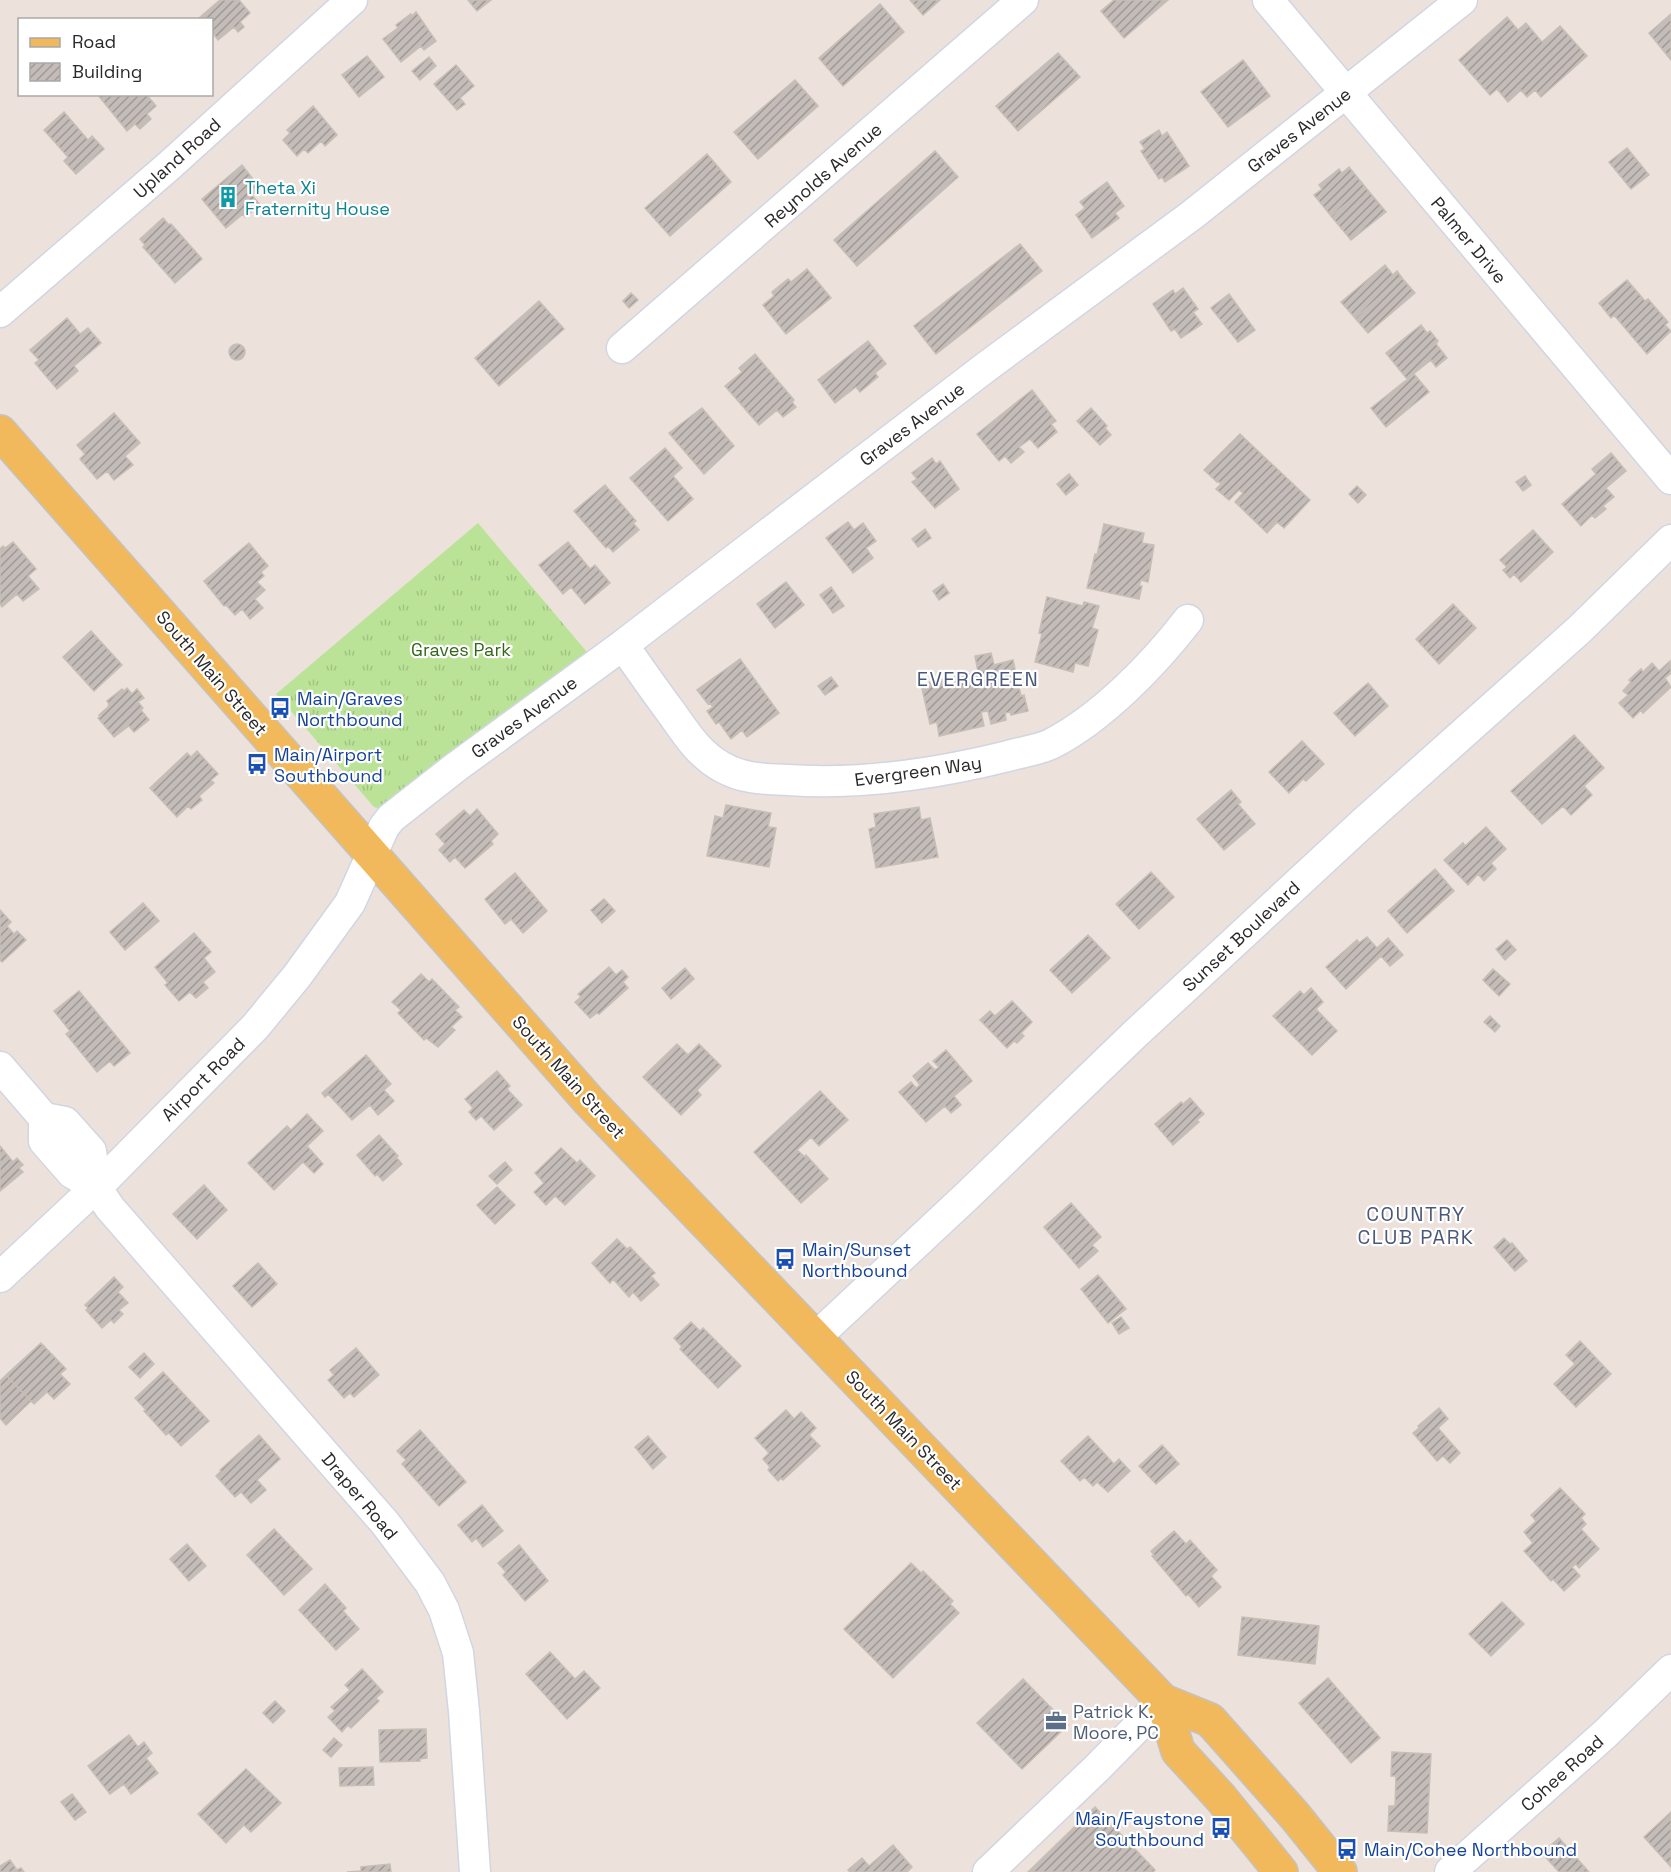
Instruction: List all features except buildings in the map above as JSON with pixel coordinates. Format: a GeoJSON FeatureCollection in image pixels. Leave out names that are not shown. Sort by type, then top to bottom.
{"type":"FeatureCollection","features":[{"type":"Feature","properties":{"kind":"main road","name":"South Main Street"},"geometry":{"type":"LineString","coordinates":[[0,432],[589,1101],[1163,1701],[1210,1720],[1295,1816],[1340,1872]]}},
{"type":"Feature","properties":{"kind":"main road","name":"South Main Street"},"geometry":{"type":"LineString","coordinates":[[1163,1701],[1178,1751],[1221,1798],[1281,1872]]}},
{"type":"Feature","properties":{"kind":"street","name":"Upland Road"},"geometry":{"type":"LineString","coordinates":[[0,312],[170,165],[352,0]]}},
{"type":"Feature","properties":{"kind":"street","name":"Reynolds Avenue"},"geometry":{"type":"LineString","coordinates":[[622,348],[1023,0]]}},
{"type":"Feature","properties":{"kind":"street","name":"Palmer Drive"},"geometry":{"type":"LineString","coordinates":[[1268,0],[1671,479]]}},
{"type":"Feature","properties":{"kind":"street","name":"Graves Avenue"},"geometry":{"type":"LineString","coordinates":[[372,854],[384,827],[391,818],[456,766],[623,645],[977,374],[1192,215],[1462,0]]}},
{"type":"Feature","properties":{"kind":"street","name":"Sunset Boulevard"},"geometry":{"type":"LineString","coordinates":[[815,1338],[1134,1035],[1364,822],[1580,629],[1671,540]]}},
{"type":"Feature","properties":{"kind":"street","name":"Evergreen Way"},"geometry":{"type":"LineString","coordinates":[[623,645],[698,749],[721,767],[748,778],[848,781],[939,771],[981,763],[1050,744],[1077,728],[1118,696],[1155,659],[1188,620]]}},
{"type":"Feature","properties":{"kind":"street","name":"Airport Road"},"geometry":{"type":"LineString","coordinates":[[0,1277],[96,1187],[255,1027],[297,976],[350,903],[372,854]]}},
{"type":"Feature","properties":{"kind":"street","name":"Draper Road"},"geometry":{"type":"LineString","coordinates":[[0,1067],[44,1118],[65,1122],[91,1151],[96,1187],[110,1208],[377,1514],[430,1583],[444,1610],[458,1653],[475,1872]]}},
{"type":"Feature","properties":{"kind":"street","name":"Cohee Road"},"geometry":{"type":"LineString","coordinates":[[1450,1872],[1605,1734],[1671,1670]]}},
{"type":"Feature","properties":{"kind":"street"},"geometry":{"type":"LineString","coordinates":[[988,1872],[1096,1769],[1163,1701]]}},
{"type":"Feature","properties":{"kind":"green space","name":"Graves Park"},"geometry":{"type":"Polygon","coordinates":[[[478,523],[592,658],[380,809],[374,807],[276,694],[478,523]]]}},
{"type":"Feature","properties":{"kind":"place","name":"Theta Xi Fraternity House"},"geometry":{"type":"Point","coordinates":[228,197]}},
{"type":"Feature","properties":{"kind":"place","name":"Main/Graves Northbound"},"geometry":{"type":"Point","coordinates":[280,708]}},
{"type":"Feature","properties":{"kind":"place","name":"Main/Airport Southbound"},"geometry":{"type":"Point","coordinates":[257,764]}},
{"type":"Feature","properties":{"kind":"place","name":"Main/Sunset Northbound"},"geometry":{"type":"Point","coordinates":[785,1259]}},
{"type":"Feature","properties":{"kind":"place","name":"Patrick K. Moore, PC"},"geometry":{"type":"Point","coordinates":[1056,1721]}},
{"type":"Feature","properties":{"kind":"place","name":"Main/Faystone Southbound"},"geometry":{"type":"Point","coordinates":[1221,1828]}},
{"type":"Feature","properties":{"kind":"place","name":"Main/Cohee Northbound"},"geometry":{"type":"Point","coordinates":[1347,1849]}},
{"type":"Feature","properties":{"kind":"district","name":"EVERGREEN"},"geometry":{"type":"Point","coordinates":[978,679]}},
{"type":"Feature","properties":{"kind":"district","name":"COUNTRY CLUB PARK"},"geometry":{"type":"Point","coordinates":[1416,1226]}}]}
